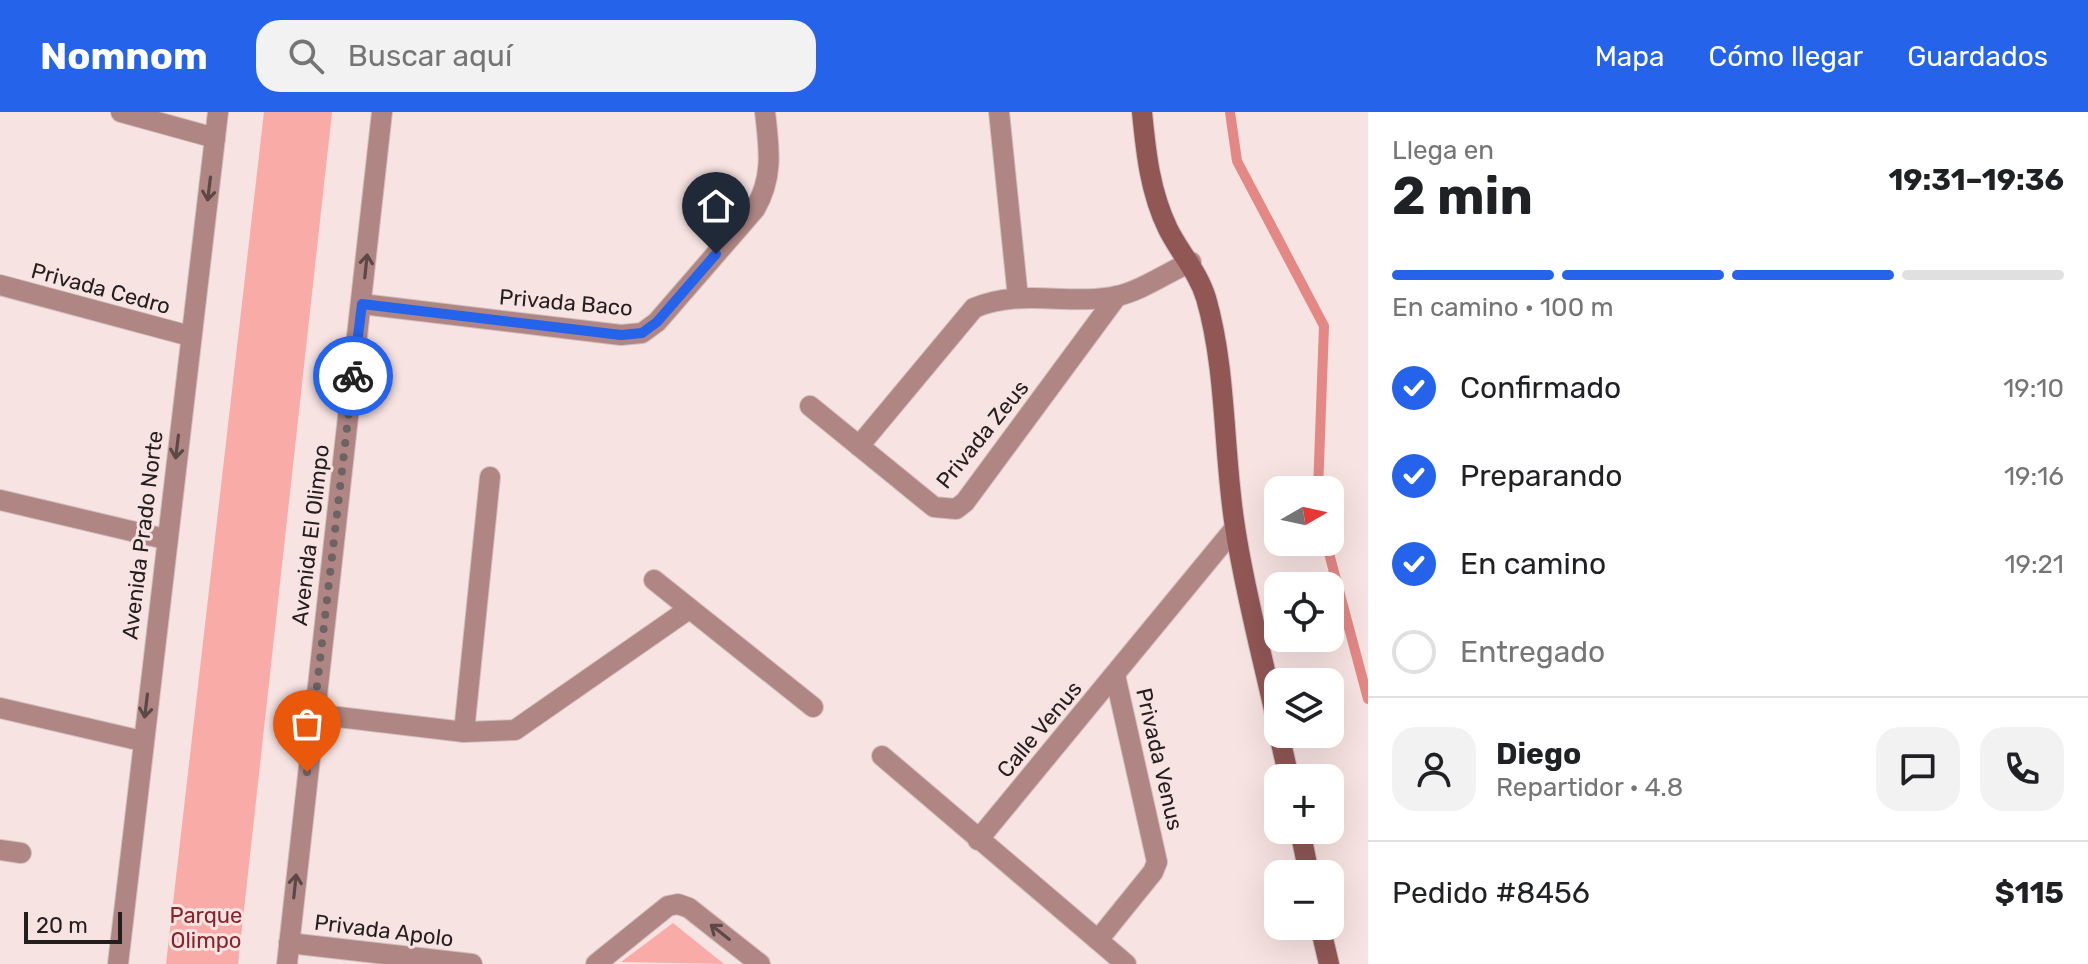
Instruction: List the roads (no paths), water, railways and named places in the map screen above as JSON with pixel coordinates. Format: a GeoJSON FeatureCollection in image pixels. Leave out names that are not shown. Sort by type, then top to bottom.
{"type":"FeatureCollection","features":[{"type":"Feature","properties":{"kind":"main road"},"geometry":{"type":"LineString","coordinates":[[1142,112],[1147,165],[1156,199],[1169,232],[1191,262],[1205,297],[1213,331],[1235,528],[1265,668]]}},
{"type":"Feature","properties":{"kind":"main road"},"geometry":{"type":"LineString","coordinates":[[1323,940],[1329,964]]}},
{"type":"Feature","properties":{"kind":"street"},"geometry":{"type":"LineString","coordinates":[[121,112],[215,138]]}},
{"type":"Feature","properties":{"kind":"street","name":"Avenida Prado Norte"},"geometry":{"type":"LineString","coordinates":[[118,964],[165,539],[218,112]]}},
{"type":"Feature","properties":{"kind":"street","name":"Avenida El Olimpo"},"geometry":{"type":"LineString","coordinates":[[287,964],[382,112]]}},
{"type":"Feature","properties":{"kind":"street","name":"Privada Baco"},"geometry":{"type":"LineString","coordinates":[[362,304],[621,335],[642,333],[667,311],[755,209],[767,188],[770,167],[762,112]]}},
{"type":"Feature","properties":{"kind":"street"},"geometry":{"type":"LineString","coordinates":[[999,112],[1018,298]]}},
{"type":"Feature","properties":{"kind":"street","name":"Privada Zeus"},"geometry":{"type":"LineString","coordinates":[[859,446],[974,308],[991,301],[1018,298],[1117,296],[1191,262]]}},
{"type":"Feature","properties":{"kind":"street","name":"Privada Cedro"},"geometry":{"type":"LineString","coordinates":[[0,285],[190,336]]}},
{"type":"Feature","properties":{"kind":"street","name":"Privada Zeus"},"geometry":{"type":"LineString","coordinates":[[810,406],[934,507],[956,509],[965,502],[1117,296]]}},
{"type":"Feature","properties":{"kind":"street"},"geometry":{"type":"LineString","coordinates":[[464,732],[490,477]]}},
{"type":"Feature","properties":{"kind":"street"},"geometry":{"type":"LineString","coordinates":[[0,500],[165,539]]}},
{"type":"Feature","properties":{"kind":"street","name":"Calle Venus"},"geometry":{"type":"LineString","coordinates":[[978,840],[1235,528]]}},
{"type":"Feature","properties":{"kind":"street"},"geometry":{"type":"LineString","coordinates":[[654,580],[813,707]]}},
{"type":"Feature","properties":{"kind":"street"},"geometry":{"type":"LineString","coordinates":[[313,714],[464,732],[515,730],[689,609]]}},
{"type":"Feature","properties":{"kind":"street","name":"Privada Venus"},"geometry":{"type":"LineString","coordinates":[[1098,940],[1153,872],[1157,862],[1115,675]]}},
{"type":"Feature","properties":{"kind":"street"},"geometry":{"type":"LineString","coordinates":[[0,708],[142,741]]}},
{"type":"Feature","properties":{"kind":"street"},"geometry":{"type":"LineString","coordinates":[[882,756],[1126,964]]}},
{"type":"Feature","properties":{"kind":"street"},"geometry":{"type":"LineString","coordinates":[[0,850],[21,853]]}},
{"type":"Feature","properties":{"kind":"street"},"geometry":{"type":"LineString","coordinates":[[597,964],[668,906],[678,904],[689,908],[760,964]]}},
{"type":"Feature","properties":{"kind":"street","name":"Privada Apolo"},"geometry":{"type":"LineString","coordinates":[[289,943],[472,964]]}},
{"type":"Feature","properties":{"kind":"waterway"},"geometry":{"type":"LineString","coordinates":[[1230,112],[1237,161],[1324,326],[1319,476]]}},
{"type":"Feature","properties":{"kind":"waterway"},"geometry":{"type":"LineString","coordinates":[[1330,556],[1368,699]]}},
{"type":"Feature","properties":{"kind":"park label","name":"Parque Olimpo"},"geometry":{"type":"Point","coordinates":[206,928]}}]}
